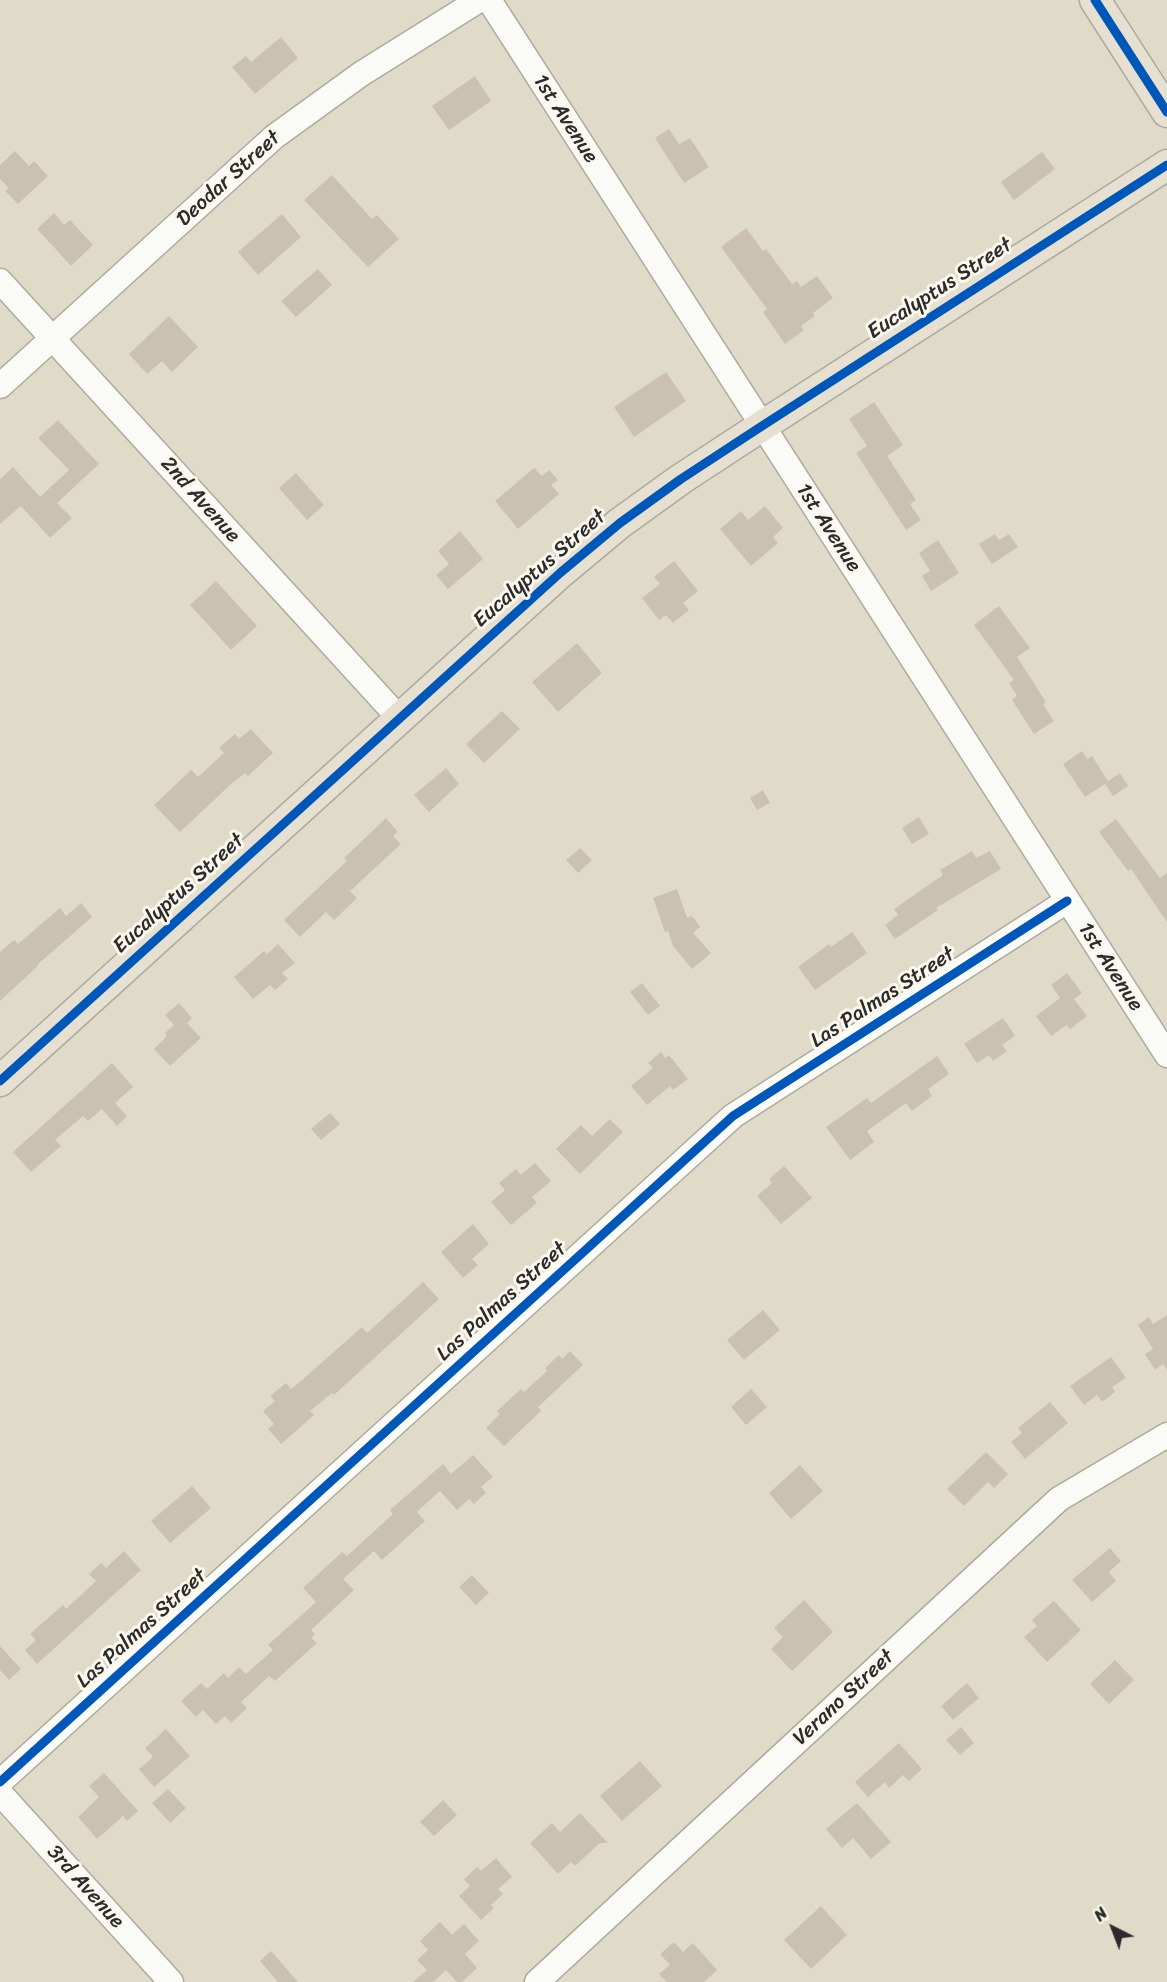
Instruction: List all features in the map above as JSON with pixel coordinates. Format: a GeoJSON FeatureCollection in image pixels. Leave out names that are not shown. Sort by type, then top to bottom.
{"type":"FeatureCollection","features":[{"type":"Feature","properties":{"kind":"main road"},"geometry":{"type":"LineString","coordinates":[[1097,1],[1167,112]]}},
{"type":"Feature","properties":{"kind":"main road","name":"Eucalyptus Street"},"geometry":{"type":"LineString","coordinates":[[0,1080],[560,573],[620,523],[681,479],[1167,165]]}},
{"type":"Feature","properties":{"kind":"street","name":"Deodar Street"},"geometry":{"type":"LineString","coordinates":[[0,386],[251,158],[300,117],[361,74],[478,0]]}},
{"type":"Feature","properties":{"kind":"street","name":"1st Avenue"},"geometry":{"type":"LineString","coordinates":[[489,0],[1167,1055]]}},
{"type":"Feature","properties":{"kind":"street","name":"2nd Avenue"},"geometry":{"type":"LineString","coordinates":[[0,280],[400,718]]}},
{"type":"Feature","properties":{"kind":"street","name":"Las Palmas Street"},"geometry":{"type":"LineString","coordinates":[[0,1782],[733,1116],[1067,901]]}},
{"type":"Feature","properties":{"kind":"street","name":"Verano Street"},"geometry":{"type":"LineString","coordinates":[[537,1982],[1059,1499],[1167,1435]]}},
{"type":"Feature","properties":{"kind":"street","name":"3rd Avenue"},"geometry":{"type":"LineString","coordinates":[[0,1793],[171,1982]]}},
{"type":"Feature","properties":{"kind":"building"},"geometry":{"type":"Polygon","coordinates":[[[281,37],[298,58],[255,94],[232,67],[246,56],[251,62],[281,37]]]}},
{"type":"Feature","properties":{"kind":"building"},"geometry":{"type":"Polygon","coordinates":[[[475,76],[491,101],[449,130],[432,106],[475,76]]]}},
{"type":"Feature","properties":{"kind":"building"},"geometry":{"type":"Polygon","coordinates":[[[669,129],[679,144],[690,138],[709,167],[684,183],[655,138],[669,129]]]}},
{"type":"Feature","properties":{"kind":"building"},"geometry":{"type":"Polygon","coordinates":[[[15,151],[29,166],[34,161],[48,176],[18,204],[5,191],[9,188],[0,179],[0,165],[15,151]]]}},
{"type":"Feature","properties":{"kind":"building"},"geometry":{"type":"Polygon","coordinates":[[[1042,152],[1055,169],[1014,200],[1001,182],[1042,152]]]}},
{"type":"Feature","properties":{"kind":"building"},"geometry":{"type":"Polygon","coordinates":[[[332,175],[372,219],[377,215],[399,239],[368,267],[304,200],[332,175]]]}},
{"type":"Feature","properties":{"kind":"building"},"geometry":{"type":"Polygon","coordinates":[[[54,213],[64,225],[70,220],[93,245],[71,266],[37,229],[54,213]]]}},
{"type":"Feature","properties":{"kind":"building"},"geometry":{"type":"Polygon","coordinates":[[[282,214],[301,237],[258,275],[238,252],[282,214]]]}},
{"type":"Feature","properties":{"kind":"building"},"geometry":{"type":"Polygon","coordinates":[[[746,228],[763,251],[766,249],[792,284],[797,281],[801,287],[817,276],[833,298],[813,313],[815,316],[801,326],[804,330],[785,344],[763,312],[767,309],[721,247],[746,228]]]}},
{"type":"Feature","properties":{"kind":"building"},"geometry":{"type":"Polygon","coordinates":[[[318,269],[332,285],[296,317],[281,301],[318,269]]]}},
{"type":"Feature","properties":{"kind":"building"},"geometry":{"type":"Polygon","coordinates":[[[169,316],[198,347],[172,372],[162,361],[147,374],[129,354],[169,316]]]}},
{"type":"Feature","properties":{"kind":"building"},"geometry":{"type":"Polygon","coordinates":[[[666,372],[686,401],[634,437],[614,407],[666,372]]]}},
{"type":"Feature","properties":{"kind":"building"},"geometry":{"type":"Polygon","coordinates":[[[874,402],[903,445],[887,456],[916,500],[910,504],[921,520],[906,530],[856,453],[867,446],[849,419],[874,402]]]}},
{"type":"Feature","properties":{"kind":"building"},"geometry":{"type":"Polygon","coordinates":[[[58,420],[99,464],[57,503],[72,518],[50,538],[21,506],[0,524],[0,479],[13,467],[40,497],[69,470],[38,438],[58,420]]]}},
{"type":"Feature","properties":{"kind":"building"},"geometry":{"type":"Polygon","coordinates":[[[534,468],[542,476],[549,470],[558,480],[551,485],[559,494],[518,529],[495,501],[534,468]]]}},
{"type":"Feature","properties":{"kind":"building"},"geometry":{"type":"Polygon","coordinates":[[[296,473],[324,505],[307,520],[279,488],[296,473]]]}},
{"type":"Feature","properties":{"kind":"building"},"geometry":{"type":"Polygon","coordinates":[[[765,506],[783,528],[773,537],[778,543],[751,566],[720,529],[741,511],[748,520],[765,506]]]}},
{"type":"Feature","properties":{"kind":"building"},"geometry":{"type":"Polygon","coordinates":[[[460,531],[483,559],[448,589],[436,575],[449,564],[438,551],[460,531]]]}},
{"type":"Feature","properties":{"kind":"building"},"geometry":{"type":"Polygon","coordinates":[[[995,534],[999,540],[1009,534],[1018,547],[992,564],[979,544],[995,534]]]}},
{"type":"Feature","properties":{"kind":"building"},"geometry":{"type":"Polygon","coordinates":[[[938,540],[959,573],[931,591],[922,576],[930,571],[919,553],[938,540]]]}},
{"type":"Feature","properties":{"kind":"building"},"geometry":{"type":"Polygon","coordinates":[[[674,561],[698,591],[683,603],[689,610],[673,623],[666,615],[659,620],[642,598],[660,584],[654,577],[674,561]]]}},
{"type":"Feature","properties":{"kind":"building"},"geometry":{"type":"Polygon","coordinates":[[[216,581],[257,626],[231,650],[190,605],[216,581]]]}},
{"type":"Feature","properties":{"kind":"building"},"geometry":{"type":"Polygon","coordinates":[[[999,606],[1030,648],[1017,657],[1046,702],[1043,704],[1054,721],[1034,734],[1012,700],[1017,696],[1009,683],[1014,680],[974,625],[999,606]]]}},
{"type":"Feature","properties":{"kind":"building"},"geometry":{"type":"Polygon","coordinates":[[[577,643],[602,673],[558,712],[532,682],[577,643]]]}},
{"type":"Feature","properties":{"kind":"building"},"geometry":{"type":"Polygon","coordinates":[[[502,711],[520,729],[484,763],[466,744],[502,711]]]}},
{"type":"Feature","properties":{"kind":"building"},"geometry":{"type":"Polygon","coordinates":[[[251,729],[273,753],[248,776],[245,773],[230,785],[180,832],[154,805],[191,770],[198,777],[224,753],[219,748],[235,734],[239,739],[251,729]]]}},
{"type":"Feature","properties":{"kind":"building"},"geometry":{"type":"Polygon","coordinates":[[[1082,751],[1087,759],[1092,756],[1108,781],[1120,773],[1128,786],[1113,796],[1105,784],[1085,797],[1063,764],[1082,751]]]}},
{"type":"Feature","properties":{"kind":"building"},"geometry":{"type":"Polygon","coordinates":[[[446,768],[459,784],[429,812],[414,795],[446,768]]]}},
{"type":"Feature","properties":{"kind":"building"},"geometry":{"type":"Polygon","coordinates":[[[763,790],[770,803],[757,810],[750,798],[763,790]]]}},
{"type":"Feature","properties":{"kind":"building"},"geometry":{"type":"Polygon","coordinates":[[[919,817],[929,834],[912,844],[902,828],[919,817]]]}},
{"type":"Feature","properties":{"kind":"building"},"geometry":{"type":"Polygon","coordinates":[[[386,818],[398,832],[393,836],[401,844],[350,891],[357,898],[334,920],[326,912],[300,937],[284,920],[347,861],[344,858],[386,818]]]}},
{"type":"Feature","properties":{"kind":"building"},"geometry":{"type":"Polygon","coordinates":[[[1116,819],[1160,878],[1167,873],[1167,922],[1131,869],[1128,871],[1099,832],[1116,819]]]}},
{"type":"Feature","properties":{"kind":"building"},"geometry":{"type":"Polygon","coordinates":[[[580,848],[592,860],[578,873],[566,860],[580,848]]]}},
{"type":"Feature","properties":{"kind":"building"},"geometry":{"type":"Polygon","coordinates":[[[972,851],[976,858],[990,851],[1001,869],[936,908],[938,910],[895,939],[885,925],[898,915],[894,909],[943,875],[940,870],[972,851]]]}},
{"type":"Feature","properties":{"kind":"building"},"geometry":{"type":"Polygon","coordinates":[[[677,889],[687,918],[692,916],[700,927],[693,933],[711,953],[692,969],[673,946],[668,931],[665,932],[653,898],[677,889]]]}},
{"type":"Feature","properties":{"kind":"building"},"geometry":{"type":"Polygon","coordinates":[[[81,903],[92,917],[0,1001],[0,952],[14,940],[18,944],[60,908],[66,916],[81,903]]]}},
{"type":"Feature","properties":{"kind":"building"},"geometry":{"type":"Polygon","coordinates":[[[852,932],[867,953],[815,990],[798,967],[829,944],[831,947],[852,932]]]}},
{"type":"Feature","properties":{"kind":"building"},"geometry":{"type":"Polygon","coordinates":[[[278,944],[295,963],[282,973],[288,979],[275,990],[270,985],[253,999],[234,977],[264,951],[267,954],[278,944]]]}},
{"type":"Feature","properties":{"kind":"building"},"geometry":{"type":"Polygon","coordinates":[[[1067,973],[1082,993],[1074,999],[1087,1016],[1070,1029],[1067,1025],[1051,1036],[1036,1016],[1060,998],[1051,985],[1067,973]]]}},
{"type":"Feature","properties":{"kind":"building"},"geometry":{"type":"Polygon","coordinates":[[[642,983],[660,1006],[648,1015],[630,992],[642,983]]]}},
{"type":"Feature","properties":{"kind":"building"},"geometry":{"type":"Polygon","coordinates":[[[179,1003],[192,1018],[187,1023],[201,1038],[170,1066],[154,1049],[174,1025],[165,1015],[179,1003]]]}},
{"type":"Feature","properties":{"kind":"building"},"geometry":{"type":"Polygon","coordinates":[[[1003,1018],[1015,1036],[1002,1045],[1007,1051],[993,1061],[989,1055],[977,1063],[964,1044],[1003,1018]]]}},
{"type":"Feature","properties":{"kind":"building"},"geometry":{"type":"Polygon","coordinates":[[[661,1052],[665,1058],[669,1055],[688,1079],[673,1090],[670,1086],[647,1105],[631,1086],[653,1068],[648,1063],[661,1052]]]}},
{"type":"Feature","properties":{"kind":"building"},"geometry":{"type":"Polygon","coordinates":[[[937,1056],[949,1074],[928,1089],[932,1096],[912,1111],[906,1103],[867,1131],[874,1142],[850,1160],[826,1127],[867,1098],[871,1103],[937,1056]]]}},
{"type":"Feature","properties":{"kind":"building"},"geometry":{"type":"Polygon","coordinates":[[[112,1063],[133,1087],[115,1103],[127,1116],[117,1126],[102,1109],[88,1121],[83,1116],[55,1140],[61,1146],[31,1172],[13,1152],[112,1063]]]}},
{"type":"Feature","properties":{"kind":"building"},"geometry":{"type":"Polygon","coordinates":[[[330,1113],[340,1124],[321,1140],[311,1129],[330,1113]]]}},
{"type":"Feature","properties":{"kind":"building"},"geometry":{"type":"Polygon","coordinates":[[[610,1119],[623,1132],[580,1174],[556,1149],[581,1125],[592,1136],[610,1119]]]}},
{"type":"Feature","properties":{"kind":"building"},"geometry":{"type":"Polygon","coordinates":[[[535,1163],[551,1181],[532,1197],[537,1203],[511,1225],[491,1202],[505,1190],[499,1183],[516,1169],[521,1175],[535,1163]]]}},
{"type":"Feature","properties":{"kind":"building"},"geometry":{"type":"Polygon","coordinates":[[[784,1166],[812,1198],[781,1224],[757,1196],[772,1183],[769,1179],[784,1166]]]}},
{"type":"Feature","properties":{"kind":"building"},"geometry":{"type":"Polygon","coordinates":[[[473,1224],[489,1244],[472,1259],[478,1265],[463,1278],[441,1252],[473,1224]]]}},
{"type":"Feature","properties":{"kind":"building"},"geometry":{"type":"Polygon","coordinates":[[[423,1282],[439,1299],[334,1395],[332,1393],[310,1411],[314,1415],[281,1444],[268,1429],[274,1424],[263,1411],[275,1401],[270,1396],[286,1383],[291,1389],[362,1327],[367,1333],[423,1282]]]}},
{"type":"Feature","properties":{"kind":"building"},"geometry":{"type":"Polygon","coordinates":[[[763,1310],[780,1330],[744,1360],[727,1340],[763,1310]]]}},
{"type":"Feature","properties":{"kind":"building"},"geometry":{"type":"Polygon","coordinates":[[[1167,1315],[1167,1370],[1163,1364],[1155,1370],[1145,1354],[1153,1349],[1138,1325],[1149,1317],[1153,1324],[1167,1315]]]}},
{"type":"Feature","properties":{"kind":"building"},"geometry":{"type":"Polygon","coordinates":[[[570,1351],[583,1365],[538,1407],[541,1411],[504,1446],[486,1428],[500,1414],[497,1411],[521,1389],[524,1392],[547,1371],[545,1368],[559,1355],[562,1359],[570,1351]]]}},
{"type":"Feature","properties":{"kind":"building"},"geometry":{"type":"Polygon","coordinates":[[[1111,1357],[1126,1378],[1112,1387],[1115,1392],[1102,1402],[1097,1395],[1084,1405],[1070,1386],[1111,1357]]]}},
{"type":"Feature","properties":{"kind":"building"},"geometry":{"type":"Polygon","coordinates":[[[751,1389],[767,1407],[746,1425],[731,1407],[751,1389]]]}},
{"type":"Feature","properties":{"kind":"building"},"geometry":{"type":"Polygon","coordinates":[[[1050,1402],[1068,1423],[1025,1459],[1011,1442],[1022,1433],[1018,1428],[1050,1402]]]}},
{"type":"Feature","properties":{"kind":"building"},"geometry":{"type":"Polygon","coordinates":[[[986,1452],[1008,1474],[994,1488],[988,1482],[964,1506],[947,1489],[986,1452]]]}},
{"type":"Feature","properties":{"kind":"building"},"geometry":{"type":"Polygon","coordinates":[[[473,1455],[493,1477],[481,1487],[486,1493],[474,1504],[469,1499],[457,1510],[440,1491],[417,1512],[425,1521],[382,1560],[374,1551],[343,1579],[354,1590],[311,1630],[315,1634],[311,1638],[317,1643],[275,1681],[269,1676],[241,1702],[247,1708],[231,1723],[225,1716],[216,1724],[203,1710],[196,1717],[181,1701],[201,1683],[207,1689],[224,1673],[228,1678],[239,1667],[246,1674],[273,1650],[268,1645],[316,1602],[303,1588],[342,1552],[347,1556],[393,1514],[390,1510],[443,1464],[451,1474],[473,1455]]]}},
{"type":"Feature","properties":{"kind":"building"},"geometry":{"type":"Polygon","coordinates":[[[800,1465],[823,1491],[791,1519],[769,1493],[800,1465]]]}},
{"type":"Feature","properties":{"kind":"building"},"geometry":{"type":"Polygon","coordinates":[[[192,1486],[211,1508],[170,1543],[151,1521],[192,1486]]]}},
{"type":"Feature","properties":{"kind":"building"},"geometry":{"type":"Polygon","coordinates":[[[1110,1548],[1121,1561],[1109,1572],[1116,1581],[1092,1602],[1072,1580],[1110,1548]]]}},
{"type":"Feature","properties":{"kind":"building"},"geometry":{"type":"Polygon","coordinates":[[[124,1551],[141,1570],[37,1664],[25,1650],[36,1640],[30,1634],[63,1605],[66,1609],[96,1581],[89,1574],[101,1563],[106,1568],[124,1551]]]}},
{"type":"Feature","properties":{"kind":"building"},"geometry":{"type":"Polygon","coordinates":[[[472,1575],[489,1593],[476,1605],[459,1587],[472,1575]]]}},
{"type":"Feature","properties":{"kind":"building"},"geometry":{"type":"Polygon","coordinates":[[[804,1600],[833,1632],[792,1671],[771,1649],[783,1637],[774,1628],[804,1600]]]}},
{"type":"Feature","properties":{"kind":"building"},"geometry":{"type":"Polygon","coordinates":[[[1054,1601],[1081,1630],[1047,1662],[1024,1637],[1037,1626],[1032,1620],[1054,1601]]]}},
{"type":"Feature","properties":{"kind":"building"},"geometry":{"type":"Polygon","coordinates":[[[0,1646],[21,1669],[9,1680],[0,1670],[0,1646]]]}},
{"type":"Feature","properties":{"kind":"building"},"geometry":{"type":"Polygon","coordinates":[[[1115,1660],[1134,1680],[1109,1704],[1090,1684],[1115,1660]]]}},
{"type":"Feature","properties":{"kind":"building"},"geometry":{"type":"Polygon","coordinates":[[[967,1683],[979,1698],[953,1720],[941,1706],[967,1683]]]}},
{"type":"Feature","properties":{"kind":"building"},"geometry":{"type":"Polygon","coordinates":[[[961,1727],[974,1743],[960,1755],[946,1740],[961,1727]]]}},
{"type":"Feature","properties":{"kind":"building"},"geometry":{"type":"Polygon","coordinates":[[[166,1729],[190,1756],[154,1787],[139,1769],[153,1757],[145,1748],[166,1729]]]}},
{"type":"Feature","properties":{"kind":"building"},"geometry":{"type":"Polygon","coordinates":[[[899,1743],[922,1769],[909,1781],[903,1775],[889,1788],[885,1782],[868,1797],[855,1782],[899,1743]]]}},
{"type":"Feature","properties":{"kind":"building"},"geometry":{"type":"Polygon","coordinates":[[[640,1761],[662,1786],[622,1821],[600,1796],[640,1761]]]}},
{"type":"Feature","properties":{"kind":"building"},"geometry":{"type":"Polygon","coordinates":[[[104,1773],[138,1811],[127,1821],[123,1816],[97,1839],[78,1817],[99,1797],[89,1786],[104,1773]]]}},
{"type":"Feature","properties":{"kind":"building"},"geometry":{"type":"Polygon","coordinates":[[[168,1789],[186,1808],[170,1823],[152,1803],[168,1789]]]}},
{"type":"Feature","properties":{"kind":"building"},"geometry":{"type":"Polygon","coordinates":[[[443,1800],[457,1815],[434,1836],[420,1822],[443,1800]]]}},
{"type":"Feature","properties":{"kind":"building"},"geometry":{"type":"Polygon","coordinates":[[[857,1803],[891,1842],[871,1859],[853,1838],[842,1848],[826,1829],[857,1803]]]}},
{"type":"Feature","properties":{"kind":"building"},"geometry":{"type":"Polygon","coordinates":[[[580,1813],[608,1843],[600,1843],[575,1866],[571,1862],[558,1874],[530,1843],[552,1823],[560,1832],[580,1813]]]}},
{"type":"Feature","properties":{"kind":"building"},"geometry":{"type":"Polygon","coordinates":[[[496,1858],[512,1877],[498,1889],[503,1894],[491,1905],[494,1908],[481,1920],[459,1896],[470,1886],[464,1879],[477,1867],[481,1871],[496,1858]]]}},
{"type":"Feature","properties":{"kind":"building"},"geometry":{"type":"Polygon","coordinates":[[[821,1906],[847,1935],[811,1969],[784,1940],[821,1906]]]}},
{"type":"Feature","properties":{"kind":"building"},"geometry":{"type":"Polygon","coordinates":[[[440,1922],[452,1935],[464,1924],[479,1941],[465,1954],[477,1968],[462,1982],[457,1982],[446,1970],[433,1982],[413,1982],[427,1970],[417,1960],[428,1950],[420,1941],[440,1922]]]}},
{"type":"Feature","properties":{"kind":"building"},"geometry":{"type":"Polygon","coordinates":[[[674,1942],[683,1952],[693,1943],[717,1970],[704,1982],[667,1982],[659,1974],[670,1965],[660,1954],[674,1942]]]}},
{"type":"Feature","properties":{"kind":"building"},"geometry":{"type":"Polygon","coordinates":[[[271,1951],[298,1982],[278,1982],[260,1961],[271,1951]]]}},
{"type":"Feature","properties":{"kind":"cycle path"},"geometry":{"type":"LineString","coordinates":[[1095,0],[1167,112]]}},
{"type":"Feature","properties":{"kind":"cycle path"},"geometry":{"type":"LineString","coordinates":[[0,1081],[560,573],[620,523],[681,479],[1167,165]]}},
{"type":"Feature","properties":{"kind":"cycle path"},"geometry":{"type":"LineString","coordinates":[[0,1782],[733,1116],[1067,901]]}}]}
